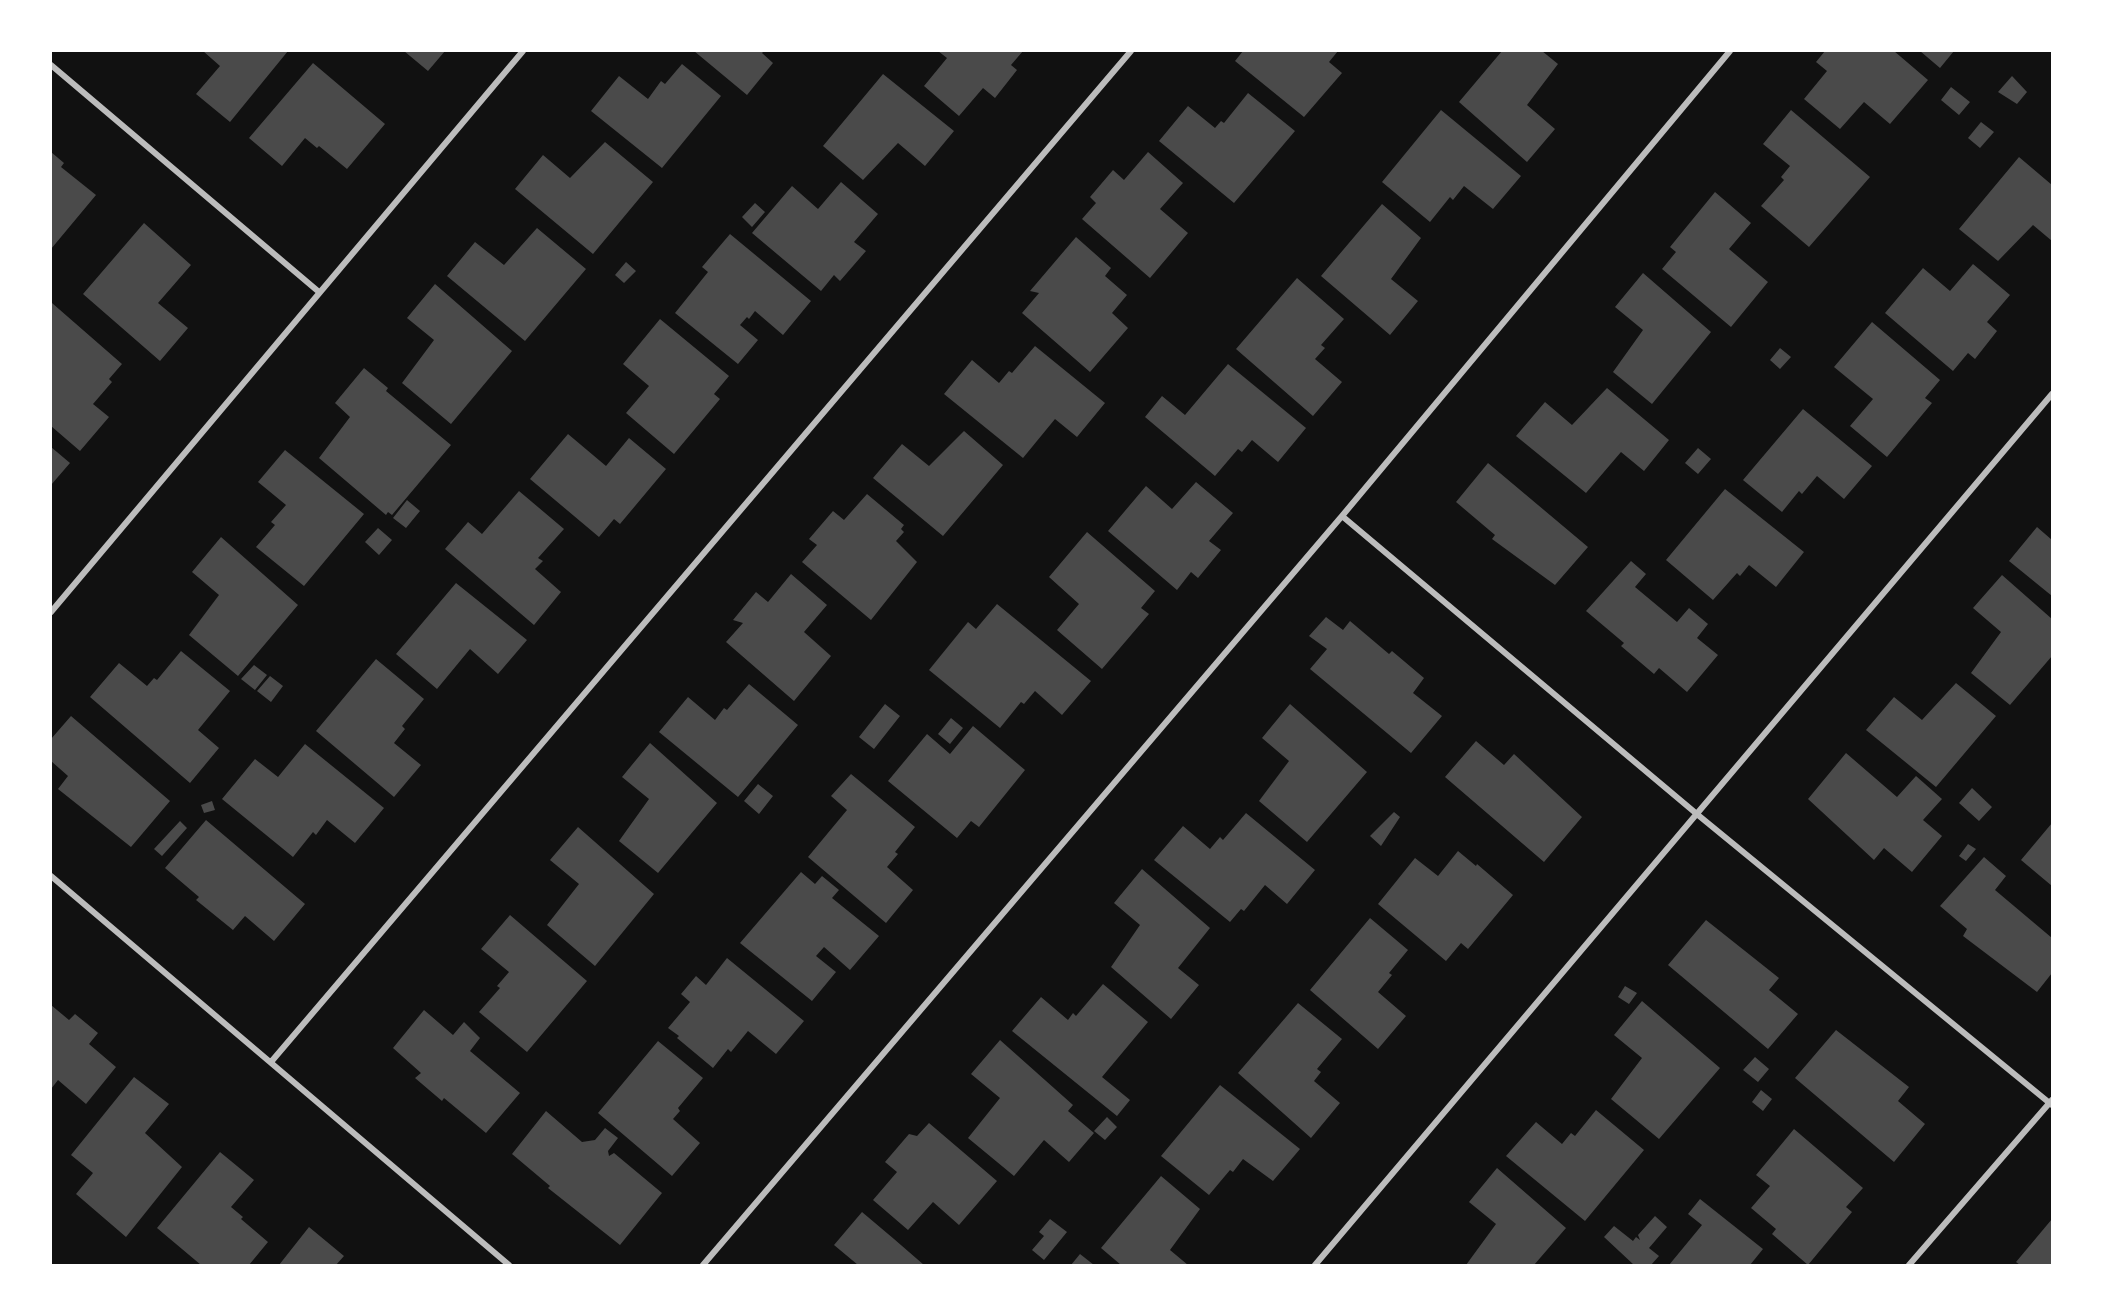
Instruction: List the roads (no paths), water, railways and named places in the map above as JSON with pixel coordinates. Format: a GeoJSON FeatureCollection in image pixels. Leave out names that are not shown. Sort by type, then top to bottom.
{"type":"FeatureCollection","features":[{"type":"Feature","properties":{"kind":"street"},"geometry":{"type":"LineString","coordinates":[[51,612],[523,51]]}},
{"type":"Feature","properties":{"kind":"street"},"geometry":{"type":"LineString","coordinates":[[271,1062],[1131,51]]}},
{"type":"Feature","properties":{"kind":"street"},"geometry":{"type":"LineString","coordinates":[[703,1265],[1342,516],[1730,51]]}},
{"type":"Feature","properties":{"kind":"street"},"geometry":{"type":"LineString","coordinates":[[51,65],[319,292]]}},
{"type":"Feature","properties":{"kind":"street"},"geometry":{"type":"LineString","coordinates":[[1316,1265],[2052,394]]}},
{"type":"Feature","properties":{"kind":"street"},"geometry":{"type":"LineString","coordinates":[[1342,516],[1698,815],[2051,1102],[1909,1265]]}},
{"type":"Feature","properties":{"kind":"street"},"geometry":{"type":"LineString","coordinates":[[51,876],[509,1265]]}}]}
